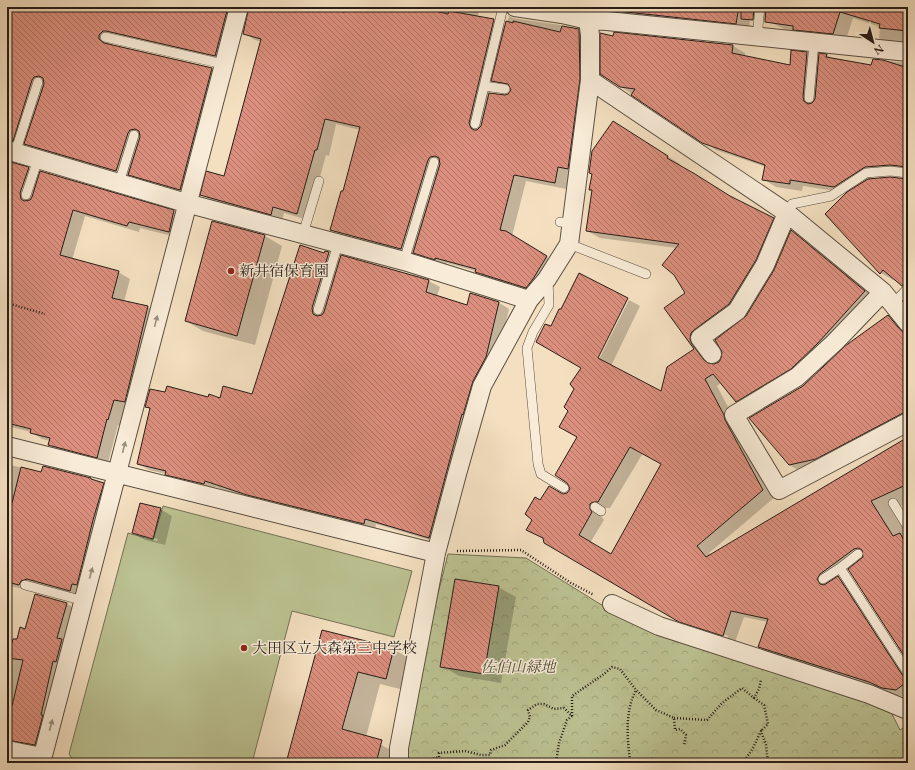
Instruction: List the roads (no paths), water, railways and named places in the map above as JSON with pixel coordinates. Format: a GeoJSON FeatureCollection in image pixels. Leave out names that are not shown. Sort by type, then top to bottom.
{"type":"FeatureCollection","features":[{"type":"Feature","properties":{"kind":"street"},"geometry":{"type":"LineString","coordinates":[[7,750],[42,760],[117,474],[167,260],[186,203],[239,7]]}},
{"type":"Feature","properties":{"kind":"street"},"geometry":{"type":"LineString","coordinates":[[515,7],[562,14],[587,11],[607,21],[908,52]]}},
{"type":"Feature","properties":{"kind":"street"},"geometry":{"type":"LineString","coordinates":[[399,763],[398,748],[436,553],[482,386],[529,300],[548,279],[569,244],[566,222],[590,80],[590,35],[587,11]]}},
{"type":"Feature","properties":{"kind":"street"},"geometry":{"type":"LineString","coordinates":[[590,80],[787,213],[888,298],[908,323]]}},
{"type":"Feature","properties":{"kind":"street"},"geometry":{"type":"LineString","coordinates":[[11,151],[186,203],[404,261],[529,300]]}},
{"type":"Feature","properties":{"kind":"street"},"geometry":{"type":"LineString","coordinates":[[712,354],[700,338],[737,311],[765,265],[787,213]]}},
{"type":"Feature","properties":{"kind":"street"},"geometry":{"type":"LineString","coordinates":[[888,298],[835,342],[797,377],[734,415],[779,490],[908,422]]}},
{"type":"Feature","properties":{"kind":"street"},"geometry":{"type":"LineString","coordinates":[[7,446],[436,553]]}},
{"type":"Feature","properties":{"kind":"street"},"geometry":{"type":"LineString","coordinates":[[612,604],[659,626],[869,694],[907,712]]}},
{"type":"Feature","properties":{"kind":"lane"},"geometry":{"type":"LineString","coordinates":[[475,124],[503,7]]}},
{"type":"Feature","properties":{"kind":"lane"},"geometry":{"type":"LineString","coordinates":[[757,36],[760,7]]}},
{"type":"Feature","properties":{"kind":"lane"},"geometry":{"type":"LineString","coordinates":[[104,37],[223,64]]}},
{"type":"Feature","properties":{"kind":"lane"},"geometry":{"type":"LineString","coordinates":[[808,98],[814,43]]}},
{"type":"Feature","properties":{"kind":"lane"},"geometry":{"type":"LineString","coordinates":[[11,151],[38,82]]}},
{"type":"Feature","properties":{"kind":"lane"},"geometry":{"type":"LineString","coordinates":[[484,86],[505,89]]}},
{"type":"Feature","properties":{"kind":"lane"},"geometry":{"type":"LineString","coordinates":[[119,183],[134,135]]}},
{"type":"Feature","properties":{"kind":"lane"},"geometry":{"type":"LineString","coordinates":[[26,195],[38,160]]}},
{"type":"Feature","properties":{"kind":"lane"},"geometry":{"type":"LineString","coordinates":[[404,261],[434,162]]}},
{"type":"Feature","properties":{"kind":"lane"},"geometry":{"type":"LineString","coordinates":[[787,213],[792,204],[831,196],[866,173],[890,171],[908,173]]}},
{"type":"Feature","properties":{"kind":"lane"},"geometry":{"type":"LineString","coordinates":[[303,234],[319,181]]}},
{"type":"Feature","properties":{"kind":"lane"},"geometry":{"type":"LineString","coordinates":[[318,310],[338,244]]}},
{"type":"Feature","properties":{"kind":"lane"},"geometry":{"type":"LineString","coordinates":[[569,244],[646,274]]}},
{"type":"Feature","properties":{"kind":"lane"},"geometry":{"type":"LineString","coordinates":[[548,279],[549,305],[533,332],[527,348],[538,464],[541,474],[564,488]]}},
{"type":"Feature","properties":{"kind":"lane"},"geometry":{"type":"LineString","coordinates":[[888,298],[908,288]]}},
{"type":"Feature","properties":{"kind":"lane"},"geometry":{"type":"LineString","coordinates":[[893,503],[908,527]]}},
{"type":"Feature","properties":{"kind":"lane"},"geometry":{"type":"LineString","coordinates":[[823,579],[858,554]]}},
{"type":"Feature","properties":{"kind":"lane"},"geometry":{"type":"LineString","coordinates":[[840,568],[908,673]]}},
{"type":"Feature","properties":{"kind":"lane"},"geometry":{"type":"LineString","coordinates":[[25,585],[84,601]]}},
{"type":"Feature","properties":{"kind":"place","name":"新井宿保育園"},"geometry":{"type":"Point","coordinates":[231,271]}},
{"type":"Feature","properties":{"kind":"place","name":"大田区立大森第三中学校"},"geometry":{"type":"Point","coordinates":[244,648]}},
{"type":"Feature","properties":{"kind":"park label","name":"佐伯山緑地"},"geometry":{"type":"Point","coordinates":[518,667]}}]}
